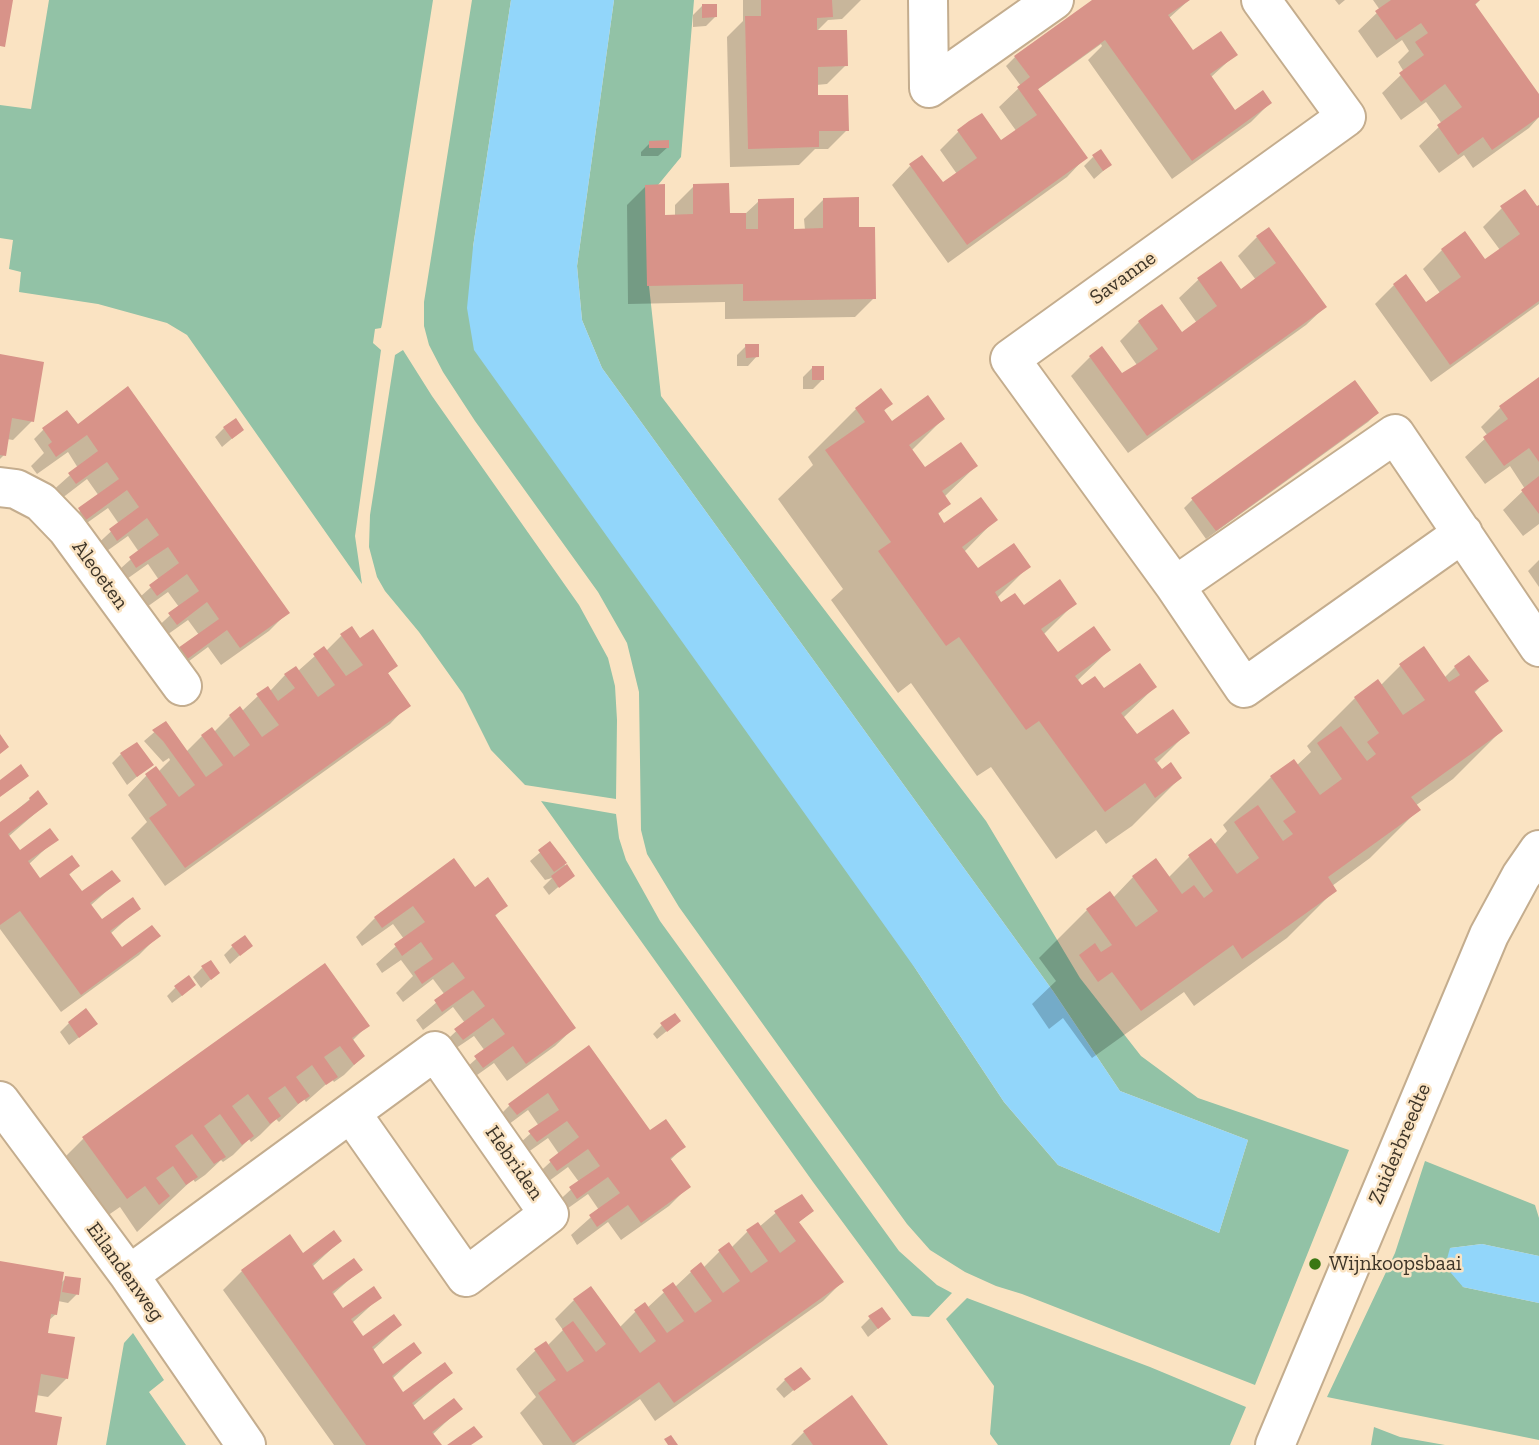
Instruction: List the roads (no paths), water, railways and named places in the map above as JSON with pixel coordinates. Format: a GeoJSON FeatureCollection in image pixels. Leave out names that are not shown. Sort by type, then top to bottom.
{"type":"FeatureCollection","features":[{"type":"Feature","properties":{"kind":"street"},"geometry":{"type":"LineString","coordinates":[[928,0],[929,88],[1054,0]]}},
{"type":"Feature","properties":{"kind":"street","name":"Savanne"},"geometry":{"type":"LineString","coordinates":[[1261,0],[1346,117],[1010,359],[1175,586],[1244,688],[1463,533]]}},
{"type":"Feature","properties":{"kind":"street"},"geometry":{"type":"LineString","coordinates":[[1175,586],[1395,434],[1539,647]]}},
{"type":"Feature","properties":{"kind":"street","name":"Aleoeten"},"geometry":{"type":"LineString","coordinates":[[0,487],[16,489],[41,502],[67,529],[182,686]]}},
{"type":"Feature","properties":{"kind":"street","name":"Zuiderbreedte"},"geometry":{"type":"LineString","coordinates":[[1275,1445],[1489,935],[1521,876],[1539,850]]}},
{"type":"Feature","properties":{"kind":"street","name":"Hebriden"},"geometry":{"type":"LineString","coordinates":[[129,1275],[351,1112],[435,1051],[549,1214],[466,1277],[351,1112]]}},
{"type":"Feature","properties":{"kind":"street","name":"Eilandenweg"},"geometry":{"type":"LineString","coordinates":[[0,1101],[129,1275],[246,1445]]}},
{"type":"Feature","properties":{"kind":"water"},"geometry":{"type":"Polygon","coordinates":[[[511,0],[614,0],[577,266],[582,320],[602,368],[1053,991],[1120,1091],[1248,1140],[1219,1233],[1058,1165],[1004,1102],[917,971],[474,350],[467,308],[473,247],[511,0]]]}},
{"type":"Feature","properties":{"kind":"water"},"geometry":{"type":"Polygon","coordinates":[[[1482,1244],[1539,1256],[1539,1303],[1463,1287],[1445,1266],[1450,1248],[1482,1244]]]}},
{"type":"Feature","properties":{"kind":"place","name":"Wijnkoopsbaai"},"geometry":{"type":"Point","coordinates":[1315,1264]}}]}
